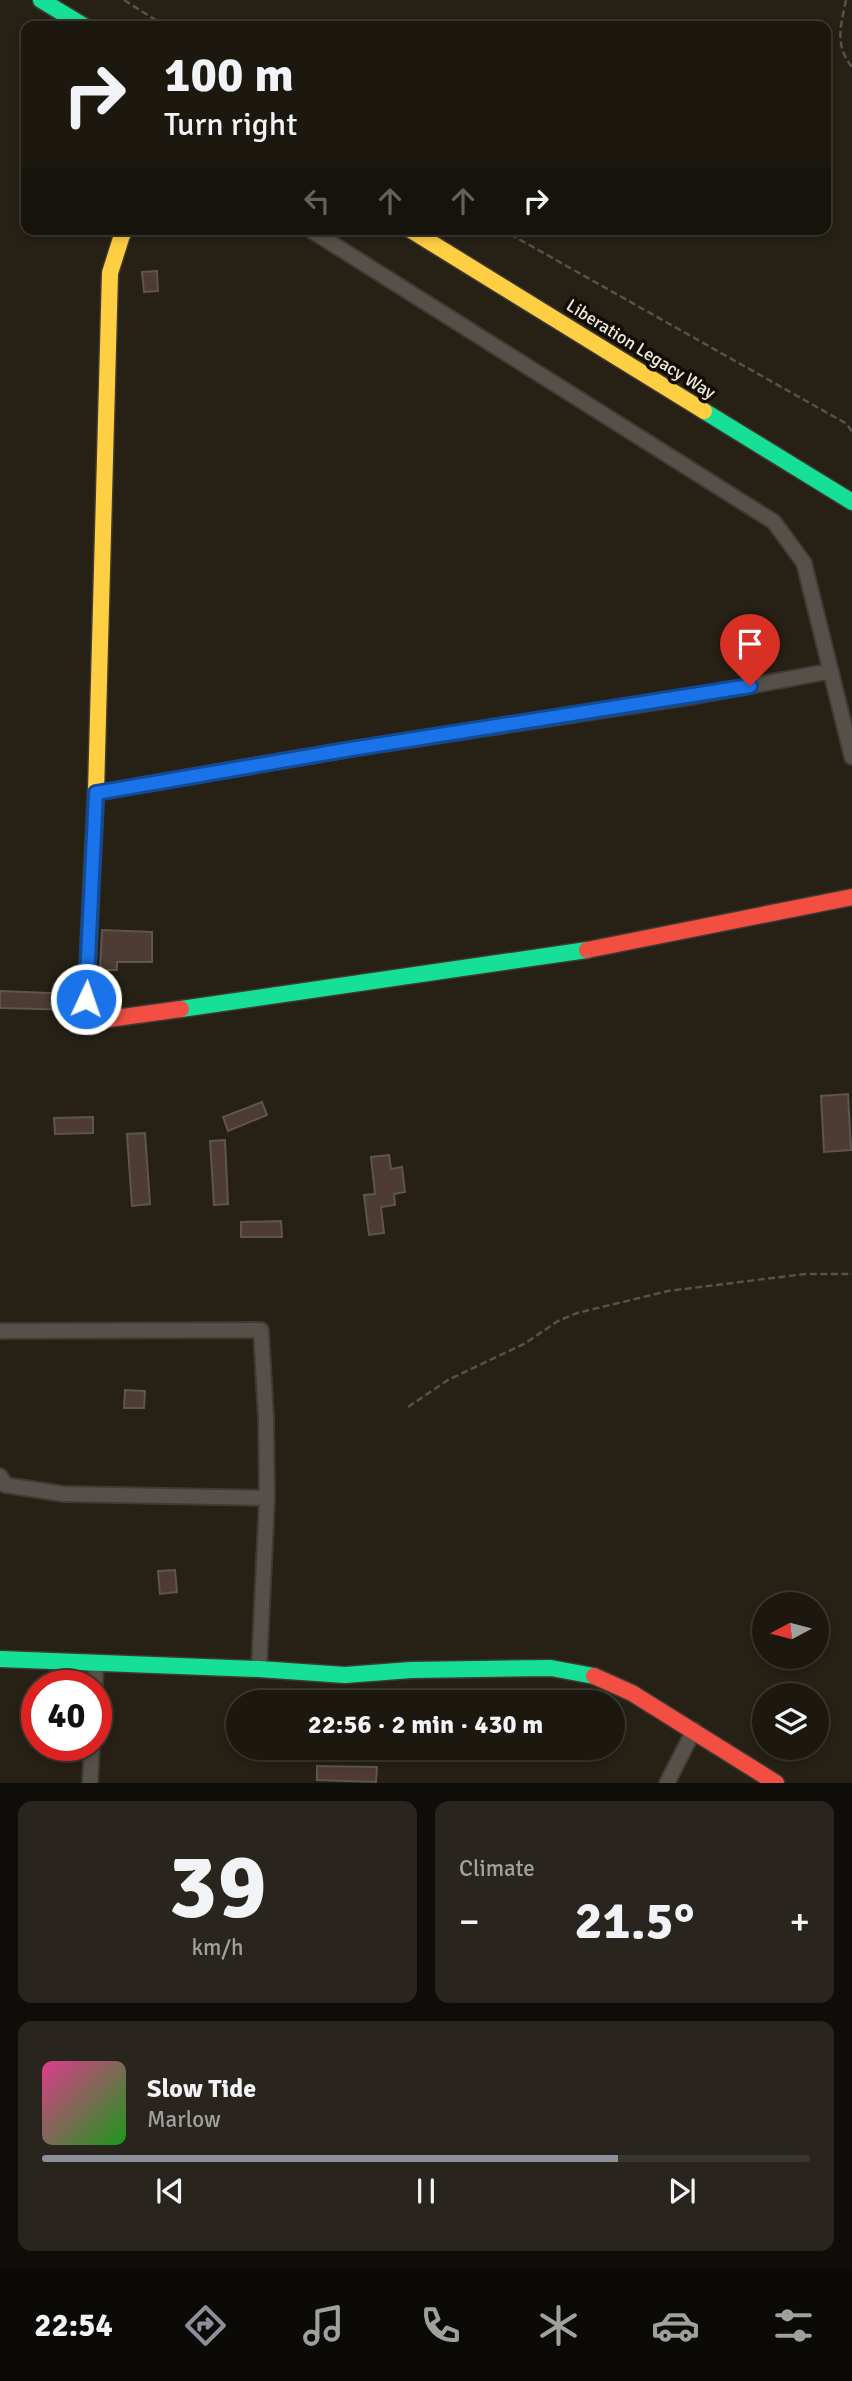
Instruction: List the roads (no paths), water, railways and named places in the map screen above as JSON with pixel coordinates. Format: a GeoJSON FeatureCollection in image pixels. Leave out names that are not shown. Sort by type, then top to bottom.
{"type":"FeatureCollection","features":[{"type":"Feature","properties":{"kind":"street"},"geometry":{"type":"LineString","coordinates":[[41,0],[76,21]]}},
{"type":"Feature","properties":{"kind":"street"},"geometry":{"type":"LineString","coordinates":[[122,235],[110,273],[96,793],[86,999],[101,1020],[564,954],[852,897]]}},
{"type":"Feature","properties":{"kind":"street"},"geometry":{"type":"LineString","coordinates":[[319,235],[774,522],[804,563],[852,757]]}},
{"type":"Feature","properties":{"kind":"street","name":"Liberation Legacy Way"},"geometry":{"type":"LineString","coordinates":[[420,235],[852,502]]}},
{"type":"Feature","properties":{"kind":"street"},"geometry":{"type":"LineString","coordinates":[[96,793],[345,750],[696,696],[831,671]]}},
{"type":"Feature","properties":{"kind":"street"},"geometry":{"type":"LineString","coordinates":[[0,1331],[261,1330],[267,1498],[259,1669]]}},
{"type":"Feature","properties":{"kind":"street"},"geometry":{"type":"LineString","coordinates":[[0,1476],[5,1485],[64,1494],[267,1498]]}},
{"type":"Feature","properties":{"kind":"street"},"geometry":{"type":"LineString","coordinates":[[0,1659],[345,1675],[411,1670],[551,1668],[573,1671],[609,1681],[694,1730],[776,1783]]}},
{"type":"Feature","properties":{"kind":"street"},"geometry":{"type":"LineString","coordinates":[[96,1664],[96,1670]]}},
{"type":"Feature","properties":{"kind":"street"},"geometry":{"type":"LineString","coordinates":[[667,1783],[694,1730]]}},
{"type":"Feature","properties":{"kind":"street"},"geometry":{"type":"LineString","coordinates":[[90,1783],[91,1761]]}}]}
